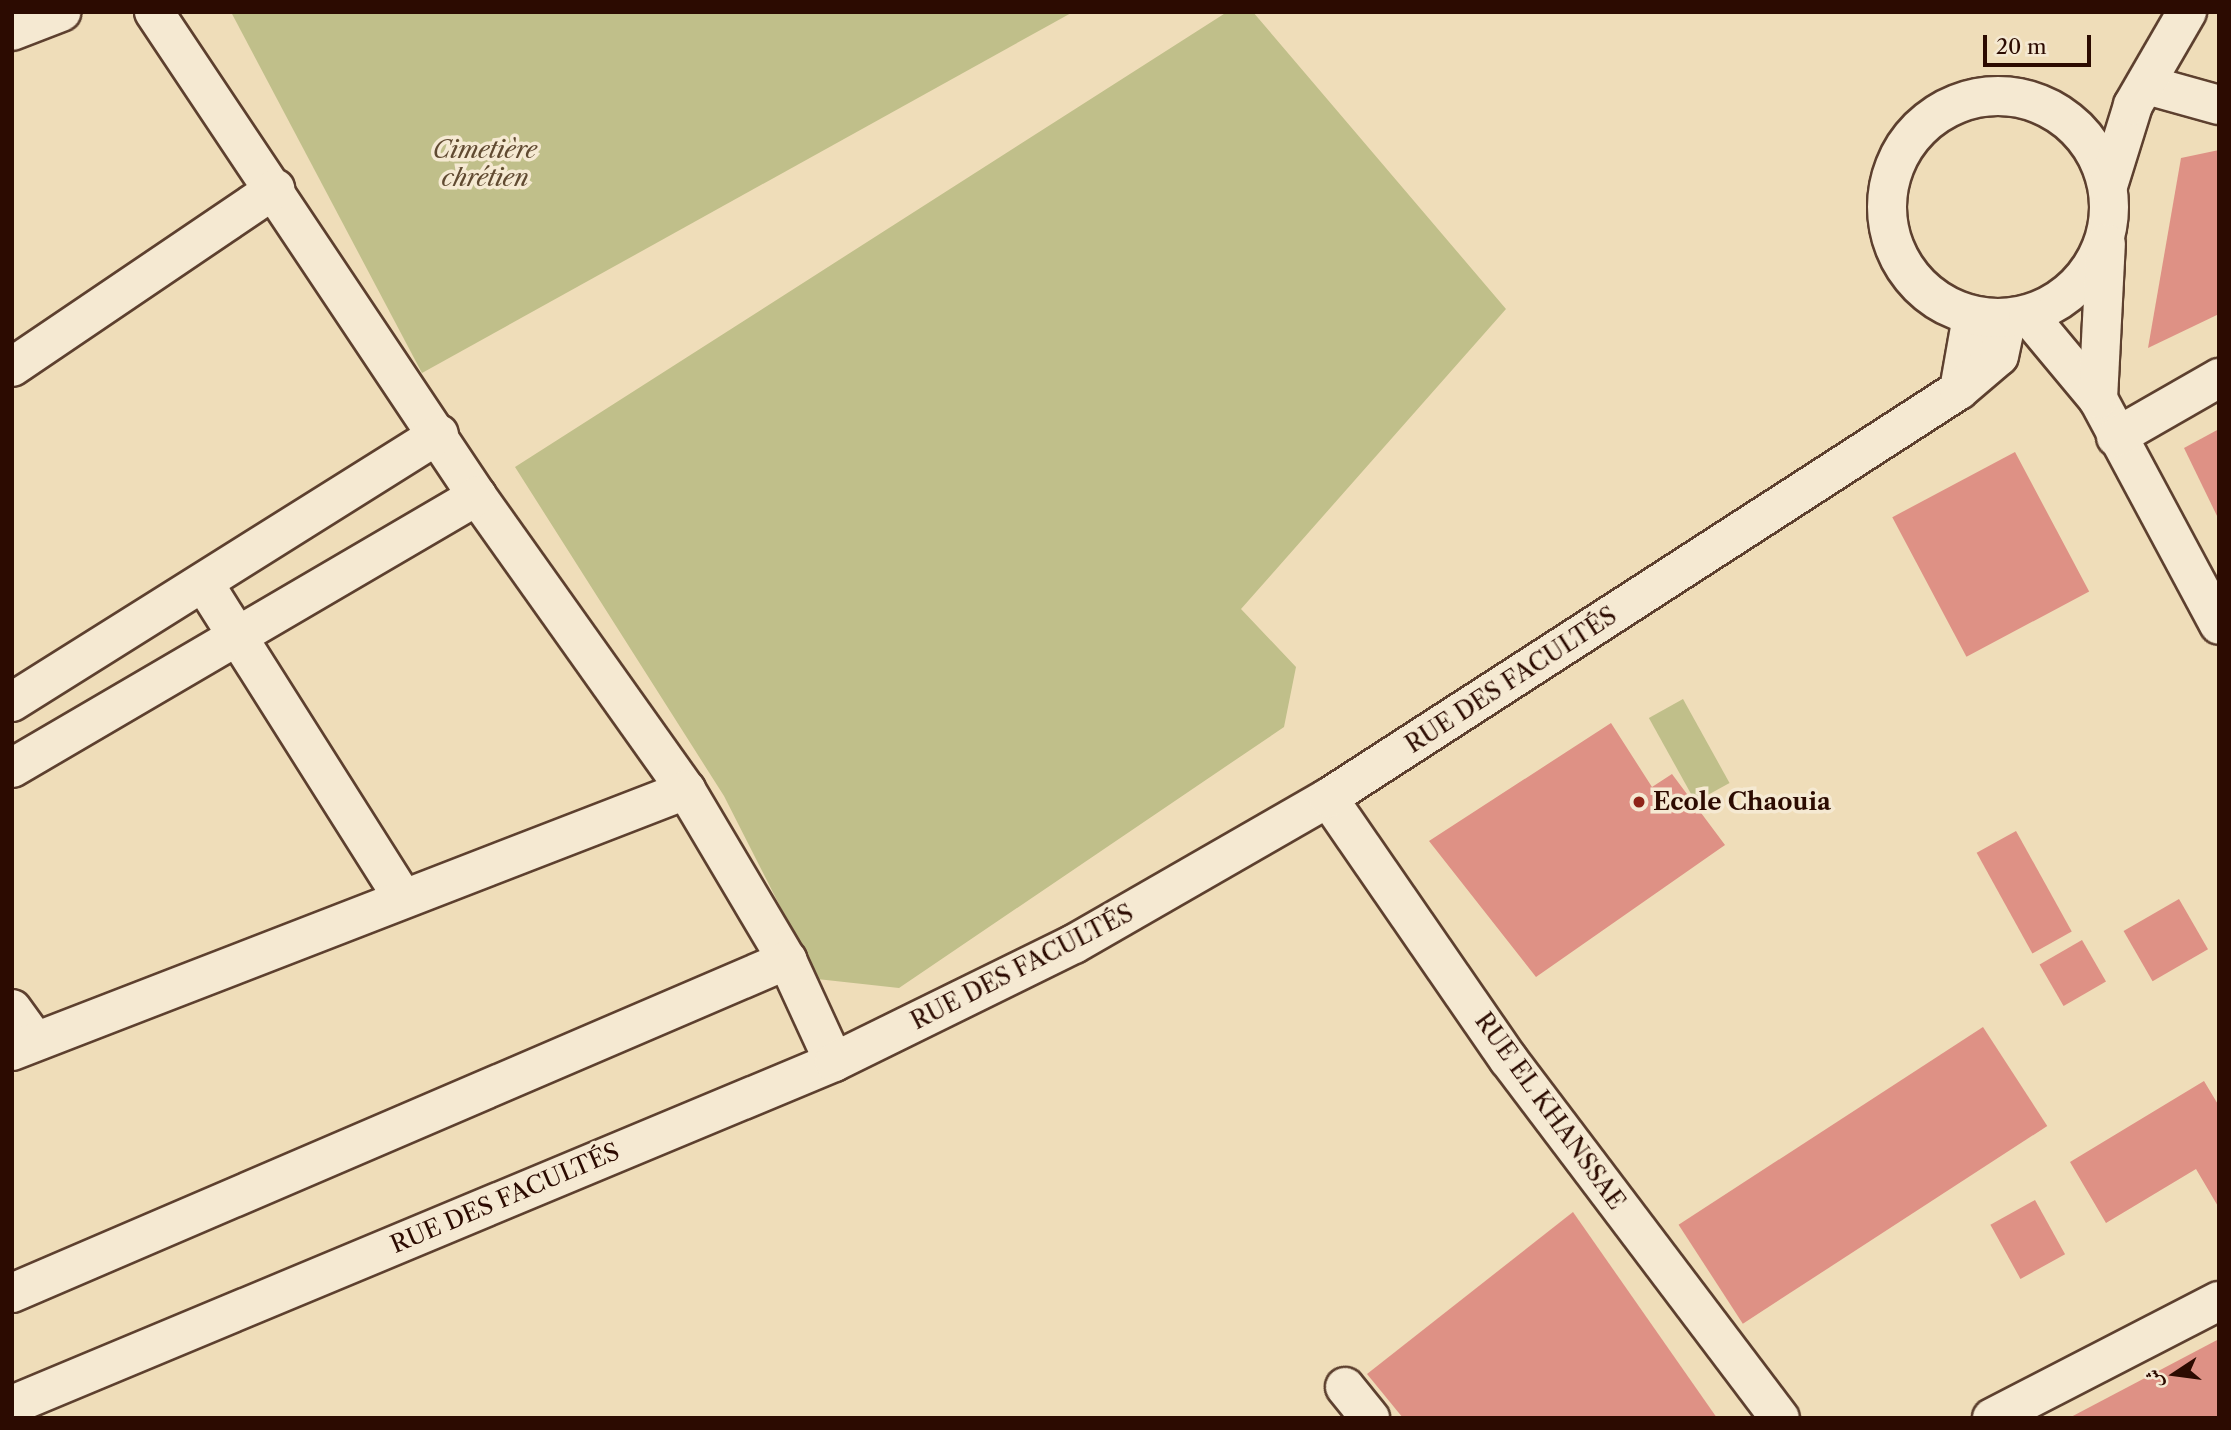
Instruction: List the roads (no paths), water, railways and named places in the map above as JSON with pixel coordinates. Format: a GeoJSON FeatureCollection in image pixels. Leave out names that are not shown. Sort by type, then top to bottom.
{"type":"FeatureCollection","features":[{"type":"Feature","properties":{"kind":"street"},"geometry":{"type":"LineString","coordinates":[[12,31],[61,12]]}},
{"type":"Feature","properties":{"kind":"street"},"geometry":{"type":"LineString","coordinates":[[154,12],[439,434],[477,496],[686,790],[787,960],[834,1062]]}},
{"type":"Feature","properties":{"kind":"street"},"geometry":{"type":"LineString","coordinates":[[2098,398],[2108,186],[2140,95],[2188,12]]}},
{"type":"Feature","properties":{"kind":"street"},"geometry":{"type":"LineString","coordinates":[[2108,186],[2095,152],[2073,125],[2039,103],[1999,94],[1959,102],[1924,122],[1899,154],[1887,193],[1890,234],[1906,271],[1935,300],[2002,317],[2098,398],[2116,437],[2219,625]]}},
{"type":"Feature","properties":{"kind":"street"},"geometry":{"type":"LineString","coordinates":[[2073,125],[2140,95],[2219,105]]}},
{"type":"Feature","properties":{"kind":"street"},"geometry":{"type":"LineString","coordinates":[[12,367],[275,189]]}},
{"type":"Feature","properties":{"kind":"street"},"geometry":{"type":"LineString","coordinates":[[2002,317],[2079,284],[2107,230]]}},
{"type":"Feature","properties":{"kind":"street","name":"RUE DES FACULTÉS"},"geometry":{"type":"LineString","coordinates":[[12,1405],[834,1062],[1074,944],[1328,798],[1959,390],[2002,317]]}},
{"type":"Feature","properties":{"kind":"street"},"geometry":{"type":"LineString","coordinates":[[2116,437],[2219,378]]}},
{"type":"Feature","properties":{"kind":"street"},"geometry":{"type":"LineString","coordinates":[[12,702],[205,586],[439,434]]}},
{"type":"Feature","properties":{"kind":"street"},"geometry":{"type":"LineString","coordinates":[[12,768],[241,639],[477,496]]}},
{"type":"Feature","properties":{"kind":"street"},"geometry":{"type":"LineString","coordinates":[[205,586],[403,898]]}},
{"type":"Feature","properties":{"kind":"street"},"geometry":{"type":"LineString","coordinates":[[12,1009],[24,1046],[686,790]]}},
{"type":"Feature","properties":{"kind":"street","name":"RUE EL KHANSSAE"},"geometry":{"type":"LineString","coordinates":[[1328,798],[1509,1060],[1780,1418]]}},
{"type":"Feature","properties":{"kind":"street"},"geometry":{"type":"LineString","coordinates":[[12,1293],[787,960]]}},
{"type":"Feature","properties":{"kind":"street"},"geometry":{"type":"LineString","coordinates":[[1992,1418],[2219,1301]]}},
{"type":"Feature","properties":{"kind":"street"},"geometry":{"type":"LineString","coordinates":[[1345,1387],[1370,1418]]}},
{"type":"Feature","properties":{"kind":"place","name":"Ecole Chaouia"},"geometry":{"type":"Point","coordinates":[1639,802]}},
{"type":"Feature","properties":{"kind":"park label","name":"Cimetière chrétien"},"geometry":{"type":"Point","coordinates":[485,164]}}]}
